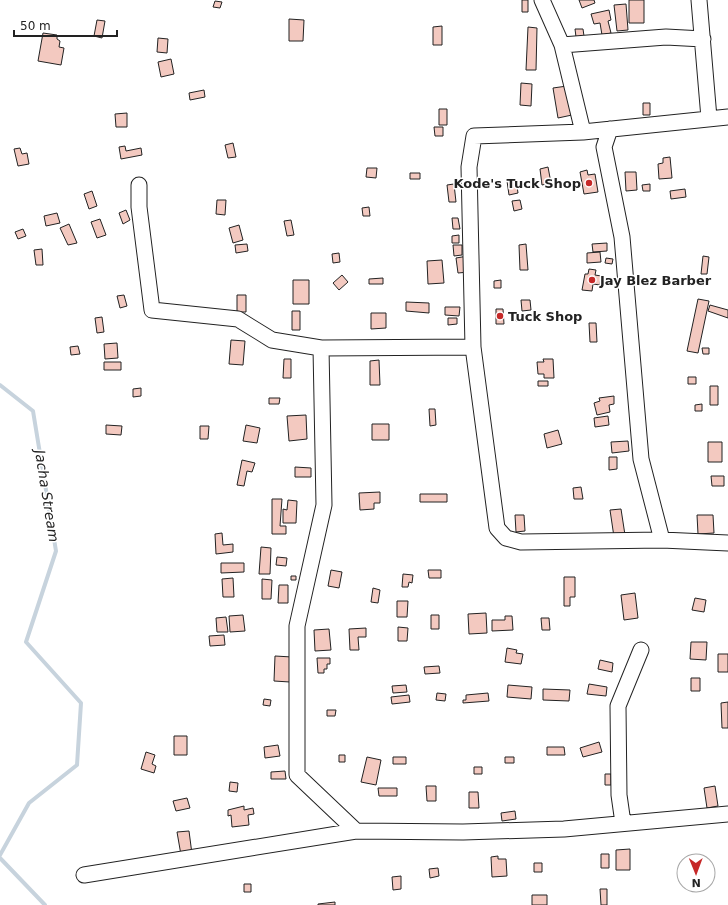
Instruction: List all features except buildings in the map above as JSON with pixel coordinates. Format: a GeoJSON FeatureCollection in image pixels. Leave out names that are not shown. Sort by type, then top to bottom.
{"type":"FeatureCollection","features":[{"type":"Feature","properties":{"kind":"street"},"geometry":{"type":"LineString","coordinates":[[542,0],[562,45],[583,132]]}},
{"type":"Feature","properties":{"kind":"street"},"geometry":{"type":"LineString","coordinates":[[699,0],[709,118]]}},
{"type":"Feature","properties":{"kind":"street"},"geometry":{"type":"LineString","coordinates":[[562,45],[666,37],[703,39]]}},
{"type":"Feature","properties":{"kind":"street"},"geometry":{"type":"LineString","coordinates":[[728,117],[583,132],[474,136],[469,167],[473,346],[497,528],[506,538],[520,542],[662,540],[728,543]]}},
{"type":"Feature","properties":{"kind":"street"},"geometry":{"type":"LineString","coordinates":[[610,129],[604,148],[622,237],[641,459],[662,540]]}},
{"type":"Feature","properties":{"kind":"street"},"geometry":{"type":"LineString","coordinates":[[139,185],[139,207],[152,310],[238,318],[272,340],[320,348],[473,346]]}},
{"type":"Feature","properties":{"kind":"street"},"geometry":{"type":"LineString","coordinates":[[320,348],[324,505],[297,626],[297,775],[356,831]]}},
{"type":"Feature","properties":{"kind":"street"},"geometry":{"type":"LineString","coordinates":[[623,823],[619,795],[618,706],[641,650]]}},
{"type":"Feature","properties":{"kind":"street"},"geometry":{"type":"LineString","coordinates":[[84,875],[356,831],[463,832],[556,829],[728,814]]}},
{"type":"Feature","properties":{"kind":"waterway","name":"Jacha Stream"},"geometry":{"type":"LineString","coordinates":[[0,385],[33,411],[56,551],[26,642],[81,703],[77,765],[29,803],[0,855]]}},
{"type":"Feature","properties":{"kind":"waterway","name":"Jacha Stream"},"geometry":{"type":"LineString","coordinates":[[0,858],[45,905]]}},
{"type":"Feature","properties":{"kind":"place","name":"Kode's Tuck Shop"},"geometry":{"type":"Point","coordinates":[589,183]}},
{"type":"Feature","properties":{"kind":"place","name":"Jay Blez Barber"},"geometry":{"type":"Point","coordinates":[592,280]}},
{"type":"Feature","properties":{"kind":"place","name":"Tuck Shop"},"geometry":{"type":"Point","coordinates":[500,316]}}]}
